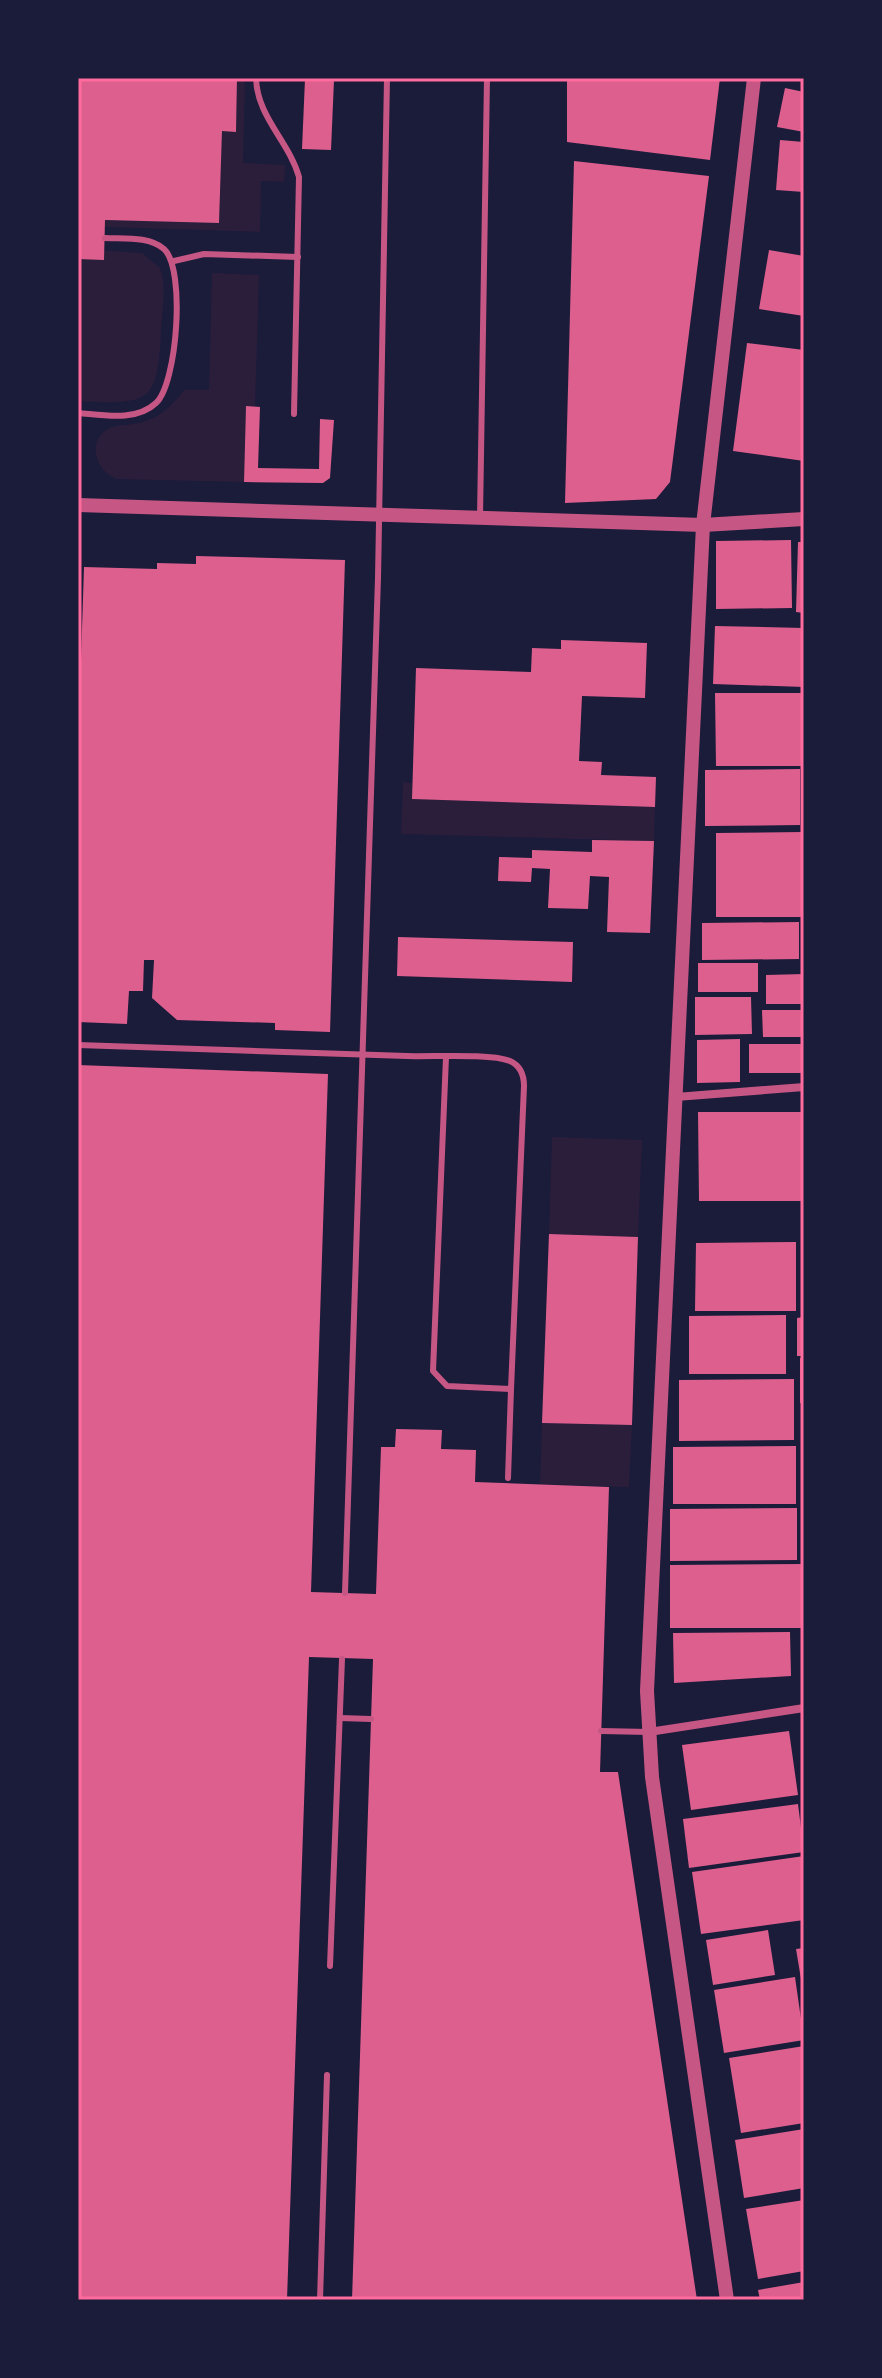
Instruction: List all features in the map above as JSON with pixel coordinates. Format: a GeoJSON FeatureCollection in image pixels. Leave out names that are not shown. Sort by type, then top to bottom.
{"type":"FeatureCollection","features":[{"type":"Feature","properties":{"kind":"street"},"geometry":{"type":"LineString","coordinates":[[727,2300],[649,1732],[647,1691],[703,525],[754,78]]}},
{"type":"Feature","properties":{"kind":"street"},"geometry":{"type":"LineString","coordinates":[[78,505],[703,525],[804,519]]}},
{"type":"Feature","properties":{"kind":"street"},"geometry":{"type":"LineString","coordinates":[[676,1097],[804,1087]]}},
{"type":"Feature","properties":{"kind":"street"},"geometry":{"type":"LineString","coordinates":[[649,1732],[804,1708]]}},
{"type":"Feature","properties":{"kind":"lane"},"geometry":{"type":"LineString","coordinates":[[256,78],[264,112],[291,155],[299,177],[294,414]]}},
{"type":"Feature","properties":{"kind":"lane"},"geometry":{"type":"LineString","coordinates":[[345,1593],[379,514],[387,78]]}},
{"type":"Feature","properties":{"kind":"lane"},"geometry":{"type":"LineString","coordinates":[[480,518],[487,78]]}},
{"type":"Feature","properties":{"kind":"lane"},"geometry":{"type":"LineString","coordinates":[[78,413],[137,414],[163,395],[171,374],[177,283],[174,261],[167,251],[149,241],[105,238]]}},
{"type":"Feature","properties":{"kind":"lane"},"geometry":{"type":"LineString","coordinates":[[174,261],[204,254],[298,257]]}},
{"type":"Feature","properties":{"kind":"lane"},"geometry":{"type":"LineString","coordinates":[[78,1045],[507,1060],[519,1067],[524,1076],[508,1478]]}},
{"type":"Feature","properties":{"kind":"lane"},"geometry":{"type":"LineString","coordinates":[[446,1057],[433,1371],[447,1386],[511,1389]]}},
{"type":"Feature","properties":{"kind":"lane"},"geometry":{"type":"LineString","coordinates":[[330,1966],[342,1659]]}},
{"type":"Feature","properties":{"kind":"lane"},"geometry":{"type":"LineString","coordinates":[[340,1718],[371,1719]]}},
{"type":"Feature","properties":{"kind":"lane"},"geometry":{"type":"LineString","coordinates":[[601,1731],[649,1732]]}},
{"type":"Feature","properties":{"kind":"lane"},"geometry":{"type":"LineString","coordinates":[[320,2300],[327,2075]]}},
{"type":"Feature","properties":{"kind":"shaded area"},"geometry":{"type":"Polygon","coordinates":[[[237,78],[245,78],[243,163],[285,165],[284,182],[261,181],[260,232],[105,227],[105,220],[219,223],[222,131],[236,131],[237,78]]]}},
{"type":"Feature","properties":{"kind":"shaded area"},"geometry":{"type":"Polygon","coordinates":[[[78,249],[142,253],[160,268],[164,299],[157,373],[145,395],[135,400],[78,401],[78,249]]]}},
{"type":"Feature","properties":{"kind":"shaded area"},"geometry":{"type":"Polygon","coordinates":[[[212,273],[259,275],[255,407],[246,407],[244,482],[116,479],[103,470],[96,456],[97,441],[101,435],[114,426],[155,417],[184,390],[209,390],[212,273]]]}},
{"type":"Feature","properties":{"kind":"shaded area"},"geometry":{"type":"Polygon","coordinates":[[[403,782],[412,783],[412,799],[655,807],[654,841],[401,834],[403,782]]]}},
{"type":"Feature","properties":{"kind":"shaded area"},"geometry":{"type":"Polygon","coordinates":[[[552,1137],[642,1140],[638,1237],[549,1234],[552,1137]]]}},
{"type":"Feature","properties":{"kind":"shaded area"},"geometry":{"type":"Polygon","coordinates":[[[542,1423],[632,1425],[629,1487],[540,1484],[542,1423]]]}},
{"type":"Feature","properties":{"kind":"building"},"geometry":{"type":"Polygon","coordinates":[[[78,78],[237,78],[236,132],[222,131],[219,223],[105,220],[104,260],[78,259],[78,78]]]}},
{"type":"Feature","properties":{"kind":"building"},"geometry":{"type":"Polygon","coordinates":[[[567,78],[720,78],[710,160],[567,142],[567,78]]]}},
{"type":"Feature","properties":{"kind":"building"},"geometry":{"type":"Polygon","coordinates":[[[305,79],[334,80],[331,150],[302,149],[305,79]]]}},
{"type":"Feature","properties":{"kind":"building"},"geometry":{"type":"Polygon","coordinates":[[[785,88],[804,92],[804,132],[777,127],[785,88]]]}},
{"type":"Feature","properties":{"kind":"building"},"geometry":{"type":"Polygon","coordinates":[[[780,140],[804,142],[804,192],[776,190],[780,140]]]}},
{"type":"Feature","properties":{"kind":"building"},"geometry":{"type":"Polygon","coordinates":[[[574,161],[709,176],[670,482],[656,499],[565,503],[574,161]]]}},
{"type":"Feature","properties":{"kind":"building"},"geometry":{"type":"Polygon","coordinates":[[[769,250],[804,256],[804,316],[759,309],[769,250]]]}},
{"type":"Feature","properties":{"kind":"building"},"geometry":{"type":"Polygon","coordinates":[[[747,343],[804,350],[804,461],[733,451],[747,343]]]}},
{"type":"Feature","properties":{"kind":"building"},"geometry":{"type":"Polygon","coordinates":[[[246,406],[260,407],[258,468],[319,469],[320,419],[334,420],[330,478],[323,483],[244,482],[246,406]]]}},
{"type":"Feature","properties":{"kind":"building"},"geometry":{"type":"Polygon","coordinates":[[[791,540],[792,608],[716,609],[716,541],[791,540]]]}},
{"type":"Feature","properties":{"kind":"building"},"geometry":{"type":"Polygon","coordinates":[[[798,542],[804,542],[804,613],[796,612],[798,542]]]}},
{"type":"Feature","properties":{"kind":"building"},"geometry":{"type":"Polygon","coordinates":[[[196,556],[345,560],[330,1032],[275,1030],[275,1023],[177,1020],[152,998],[154,960],[144,960],[143,991],[129,991],[127,1024],[78,1022],[78,753],[84,567],[157,569],[157,563],[196,564],[196,556]]]}},
{"type":"Feature","properties":{"kind":"building"},"geometry":{"type":"Polygon","coordinates":[[[715,626],[804,628],[804,687],[713,684],[715,626]]]}},
{"type":"Feature","properties":{"kind":"building"},"geometry":{"type":"Polygon","coordinates":[[[561,640],[647,643],[645,698],[582,696],[579,761],[602,762],[601,775],[656,777],[655,807],[412,799],[416,668],[531,672],[532,648],[561,649],[561,640]]]}},
{"type":"Feature","properties":{"kind":"building"},"geometry":{"type":"Polygon","coordinates":[[[715,693],[804,693],[804,766],[716,766],[715,693]]]}},
{"type":"Feature","properties":{"kind":"building"},"geometry":{"type":"Polygon","coordinates":[[[800,769],[800,825],[705,826],[705,770],[800,769]]]}},
{"type":"Feature","properties":{"kind":"building"},"geometry":{"type":"Polygon","coordinates":[[[804,832],[804,917],[716,917],[716,833],[804,832]]]}},
{"type":"Feature","properties":{"kind":"building"},"geometry":{"type":"Polygon","coordinates":[[[592,840],[654,841],[650,933],[607,932],[609,877],[590,876],[588,909],[548,908],[550,869],[532,868],[531,882],[498,881],[499,857],[532,858],[532,850],[592,852],[592,840]]]}},
{"type":"Feature","properties":{"kind":"building"},"geometry":{"type":"Polygon","coordinates":[[[799,922],[799,959],[702,960],[702,923],[799,922]]]}},
{"type":"Feature","properties":{"kind":"building"},"geometry":{"type":"Polygon","coordinates":[[[398,937],[573,942],[572,982],[397,976],[398,937]]]}},
{"type":"Feature","properties":{"kind":"building"},"geometry":{"type":"Polygon","coordinates":[[[698,963],[758,963],[758,992],[698,992],[698,963]]]}},
{"type":"Feature","properties":{"kind":"building"},"geometry":{"type":"Polygon","coordinates":[[[804,974],[804,1004],[766,1004],[766,975],[804,974]]]}},
{"type":"Feature","properties":{"kind":"building"},"geometry":{"type":"Polygon","coordinates":[[[695,997],[751,997],[752,1034],[695,1035],[695,997]]]}},
{"type":"Feature","properties":{"kind":"building"},"geometry":{"type":"Polygon","coordinates":[[[762,1010],[804,1010],[804,1037],[763,1037],[762,1010]]]}},
{"type":"Feature","properties":{"kind":"building"},"geometry":{"type":"Polygon","coordinates":[[[740,1039],[740,1082],[697,1083],[697,1040],[740,1039]]]}},
{"type":"Feature","properties":{"kind":"building"},"geometry":{"type":"Polygon","coordinates":[[[749,1044],[804,1044],[804,1073],[749,1073],[749,1044]]]}},
{"type":"Feature","properties":{"kind":"building"},"geometry":{"type":"Polygon","coordinates":[[[78,1065],[328,1074],[311,1592],[376,1594],[381,1447],[395,1447],[396,1429],[442,1430],[441,1449],[476,1450],[475,1482],[609,1487],[600,1772],[618,1772],[697,2300],[352,2300],[373,1659],[309,1657],[287,2300],[78,2300],[78,1065]]]}},
{"type":"Feature","properties":{"kind":"building"},"geometry":{"type":"Polygon","coordinates":[[[698,1112],[804,1112],[804,1201],[699,1201],[698,1112]]]}},
{"type":"Feature","properties":{"kind":"building"},"geometry":{"type":"Polygon","coordinates":[[[549,1234],[638,1237],[632,1425],[542,1423],[549,1234]]]}},
{"type":"Feature","properties":{"kind":"building"},"geometry":{"type":"Polygon","coordinates":[[[796,1242],[796,1311],[695,1311],[696,1243],[796,1242]]]}},
{"type":"Feature","properties":{"kind":"building"},"geometry":{"type":"Polygon","coordinates":[[[786,1315],[786,1374],[689,1374],[689,1316],[786,1315]]]}},
{"type":"Feature","properties":{"kind":"building"},"geometry":{"type":"Polygon","coordinates":[[[804,1317],[804,1356],[797,1356],[797,1318],[804,1317]]]}},
{"type":"Feature","properties":{"kind":"building"},"geometry":{"type":"Polygon","coordinates":[[[800,1358],[804,1358],[804,1403],[800,1403],[800,1358]]]}},
{"type":"Feature","properties":{"kind":"building"},"geometry":{"type":"Polygon","coordinates":[[[794,1379],[794,1440],[679,1441],[679,1380],[794,1379]]]}},
{"type":"Feature","properties":{"kind":"building"},"geometry":{"type":"Polygon","coordinates":[[[796,1446],[796,1504],[673,1504],[673,1447],[796,1446]]]}},
{"type":"Feature","properties":{"kind":"building"},"geometry":{"type":"Polygon","coordinates":[[[797,1508],[797,1560],[670,1561],[670,1509],[797,1508]]]}},
{"type":"Feature","properties":{"kind":"building"},"geometry":{"type":"Polygon","coordinates":[[[804,1564],[804,1628],[670,1628],[670,1565],[804,1564]]]}},
{"type":"Feature","properties":{"kind":"building"},"geometry":{"type":"Polygon","coordinates":[[[790,1632],[791,1676],[674,1683],[673,1633],[790,1632]]]}},
{"type":"Feature","properties":{"kind":"building"},"geometry":{"type":"Polygon","coordinates":[[[789,1731],[798,1795],[691,1810],[682,1745],[789,1731]]]}},
{"type":"Feature","properties":{"kind":"building"},"geometry":{"type":"Polygon","coordinates":[[[798,1804],[804,1852],[689,1868],[683,1819],[798,1804]]]}},
{"type":"Feature","properties":{"kind":"building"},"geometry":{"type":"Polygon","coordinates":[[[804,1856],[804,1920],[701,1934],[692,1872],[804,1856]]]}},
{"type":"Feature","properties":{"kind":"building"},"geometry":{"type":"Polygon","coordinates":[[[768,1930],[775,1975],[713,1985],[706,1940],[768,1930]]]}},
{"type":"Feature","properties":{"kind":"building"},"geometry":{"type":"Polygon","coordinates":[[[804,1948],[804,1985],[802,1985],[796,1949],[804,1948]]]}},
{"type":"Feature","properties":{"kind":"building"},"geometry":{"type":"Polygon","coordinates":[[[795,1977],[804,2040],[724,2053],[714,1990],[795,1977]]]}},
{"type":"Feature","properties":{"kind":"building"},"geometry":{"type":"Polygon","coordinates":[[[804,2046],[804,2123],[741,2133],[729,2058],[804,2046]]]}},
{"type":"Feature","properties":{"kind":"building"},"geometry":{"type":"Polygon","coordinates":[[[804,2129],[804,2188],[744,2198],[735,2140],[804,2129]]]}},
{"type":"Feature","properties":{"kind":"building"},"geometry":{"type":"Polygon","coordinates":[[[804,2200],[804,2271],[758,2279],[746,2209],[804,2200]]]}},
{"type":"Feature","properties":{"kind":"building"},"geometry":{"type":"Polygon","coordinates":[[[804,2282],[804,2300],[760,2300],[758,2290],[804,2282]]]}}]}
